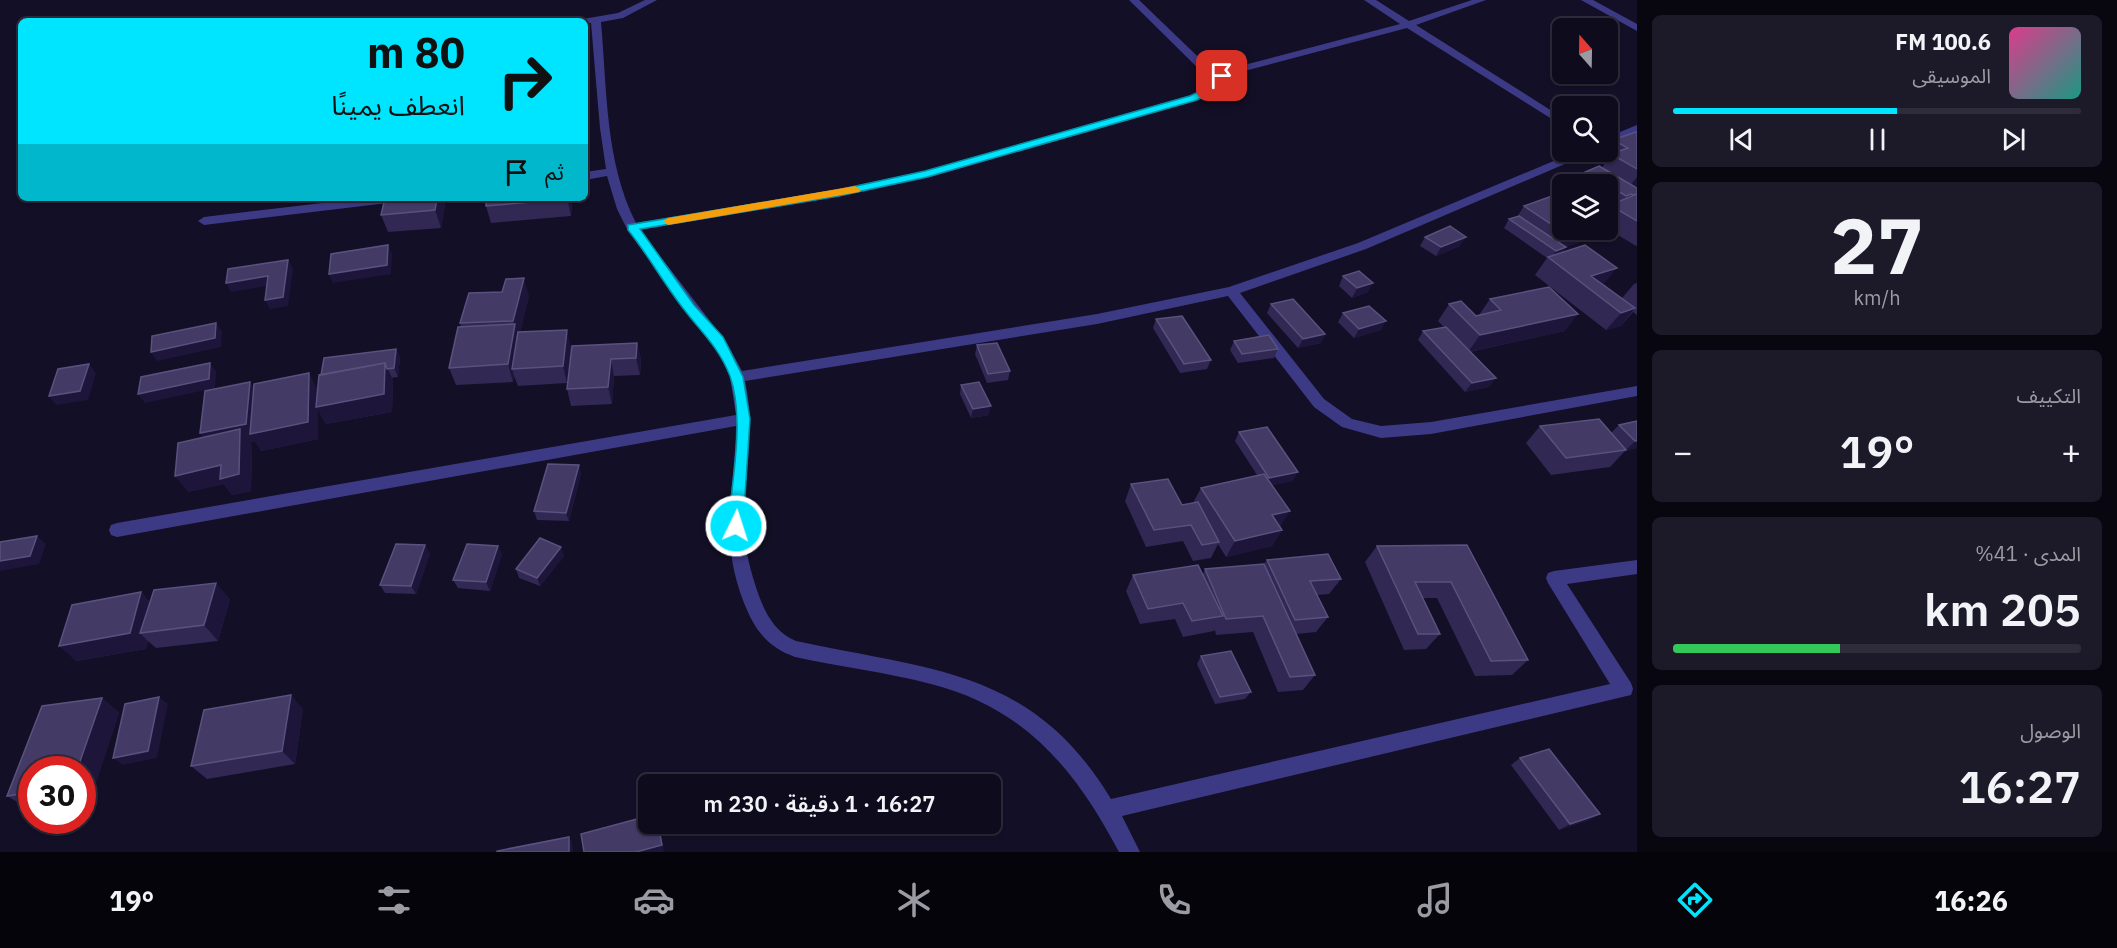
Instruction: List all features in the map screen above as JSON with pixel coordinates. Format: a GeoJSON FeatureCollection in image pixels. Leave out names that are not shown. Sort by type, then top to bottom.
{"type":"FeatureCollection","features":[{"type":"Feature","properties":{"kind":"street"},"geometry":{"type":"LineString","coordinates":[[588,21],[620,16],[652,0]]}},
{"type":"Feature","properties":{"kind":"street"},"geometry":{"type":"LineString","coordinates":[[1134,0],[1217,81]]}},
{"type":"Feature","properties":{"kind":"street"},"geometry":{"type":"LineString","coordinates":[[1369,0],[1552,116]]}},
{"type":"Feature","properties":{"kind":"street"},"geometry":{"type":"LineString","coordinates":[[632,227],[838,193],[927,174],[1194,98],[1205,94],[1229,72],[1381,34],[1481,0]]}},
{"type":"Feature","properties":{"kind":"street"},"geometry":{"type":"LineString","coordinates":[[1586,0],[1637,28]]}},
{"type":"Feature","properties":{"kind":"street"},"geometry":{"type":"LineString","coordinates":[[588,27],[607,148],[632,227],[658,259],[690,308],[719,340],[737,377],[744,419],[736,526],[739,554],[759,621],[767,633],[801,652],[821,653],[932,676],[965,685],[998,700],[1028,719],[1058,744],[1085,775],[1109,809],[1130,852]]}},
{"type":"Feature","properties":{"kind":"street"},"geometry":{"type":"LineString","coordinates":[[1618,137],[1637,128]]}},
{"type":"Feature","properties":{"kind":"street"},"geometry":{"type":"LineString","coordinates":[[737,377],[1097,319],[1231,291],[1362,246],[1560,162]]}},
{"type":"Feature","properties":{"kind":"street"},"geometry":{"type":"LineString","coordinates":[[588,176],[613,172]]}},
{"type":"Feature","properties":{"kind":"street"},"geometry":{"type":"LineString","coordinates":[[204,221],[371,201]]}},
{"type":"Feature","properties":{"kind":"street"},"geometry":{"type":"LineString","coordinates":[[1231,291],[1320,403],[1332,414],[1364,429],[1381,432],[1431,428],[1637,391]]}},
{"type":"Feature","properties":{"kind":"street"},"geometry":{"type":"LineString","coordinates":[[117,530],[744,419]]}},
{"type":"Feature","properties":{"kind":"street"},"geometry":{"type":"LineString","coordinates":[[1109,809],[1624,689],[1554,578],[1637,567]]}},
{"type":"Feature","properties":{"kind":"building"},"geometry":{"type":"Polygon","coordinates":[[[1637,132],[1637,169],[1618,158],[1618,152],[1628,148],[1618,143],[1618,138],[1637,132]]]}},
{"type":"Feature","properties":{"kind":"building"},"geometry":{"type":"Polygon","coordinates":[[[1599,166],[1613,174],[1588,174],[1585,172],[1599,166]]]}},
{"type":"Feature","properties":{"kind":"building"},"geometry":{"type":"Polygon","coordinates":[[[1618,177],[1637,188],[1637,194],[1626,196],[1618,191],[1618,177]]]}},
{"type":"Feature","properties":{"kind":"building"},"geometry":{"type":"Polygon","coordinates":[[[1637,194],[1637,221],[1618,210],[1618,202],[1637,194]]]}},
{"type":"Feature","properties":{"kind":"building"},"geometry":{"type":"Polygon","coordinates":[[[1552,196],[1552,225],[1524,206],[1552,196]]]}},
{"type":"Feature","properties":{"kind":"building"},"geometry":{"type":"Polygon","coordinates":[[[384,201],[436,201],[435,210],[381,215],[384,201]]]}},
{"type":"Feature","properties":{"kind":"building"},"geometry":{"type":"Polygon","coordinates":[[[486,201],[544,201],[486,206],[486,201]]]}},
{"type":"Feature","properties":{"kind":"building"},"geometry":{"type":"Polygon","coordinates":[[[1519,216],[1552,238],[1552,240],[1566,247],[1556,251],[1509,219],[1519,216]]]}},
{"type":"Feature","properties":{"kind":"building"},"geometry":{"type":"Polygon","coordinates":[[[1450,226],[1466,237],[1441,247],[1425,237],[1450,226]]]}},
{"type":"Feature","properties":{"kind":"building"},"geometry":{"type":"Polygon","coordinates":[[[388,245],[387,265],[329,274],[331,254],[388,245]]]}},
{"type":"Feature","properties":{"kind":"building"},"geometry":{"type":"Polygon","coordinates":[[[1585,245],[1617,268],[1591,276],[1635,308],[1621,313],[1548,257],[1585,245]]]}},
{"type":"Feature","properties":{"kind":"building"},"geometry":{"type":"Polygon","coordinates":[[[288,260],[283,297],[265,300],[268,276],[226,283],[228,269],[288,260]]]}},
{"type":"Feature","properties":{"kind":"building"},"geometry":{"type":"Polygon","coordinates":[[[1359,271],[1373,283],[1357,288],[1343,276],[1359,271]]]}},
{"type":"Feature","properties":{"kind":"building"},"geometry":{"type":"Polygon","coordinates":[[[524,278],[513,321],[460,323],[469,293],[502,292],[506,279],[524,278]]]}},
{"type":"Feature","properties":{"kind":"building"},"geometry":{"type":"Polygon","coordinates":[[[1549,287],[1578,314],[1480,335],[1449,304],[1461,301],[1476,316],[1501,310],[1490,299],[1549,287]]]}},
{"type":"Feature","properties":{"kind":"building"},"geometry":{"type":"Polygon","coordinates":[[[1293,299],[1325,334],[1303,339],[1271,304],[1293,299]]]}},
{"type":"Feature","properties":{"kind":"building"},"geometry":{"type":"Polygon","coordinates":[[[1369,306],[1386,321],[1359,329],[1343,313],[1369,306]]]}},
{"type":"Feature","properties":{"kind":"building"},"geometry":{"type":"Polygon","coordinates":[[[1182,316],[1211,360],[1184,364],[1156,319],[1182,316]]]}},
{"type":"Feature","properties":{"kind":"building"},"geometry":{"type":"Polygon","coordinates":[[[216,323],[215,338],[151,352],[152,336],[216,323]]]}},
{"type":"Feature","properties":{"kind":"building"},"geometry":{"type":"Polygon","coordinates":[[[515,324],[508,364],[449,368],[458,327],[515,324]]]}},
{"type":"Feature","properties":{"kind":"building"},"geometry":{"type":"Polygon","coordinates":[[[1446,327],[1496,378],[1472,383],[1423,331],[1446,327]]]}},
{"type":"Feature","properties":{"kind":"building"},"geometry":{"type":"Polygon","coordinates":[[[567,330],[563,366],[512,369],[518,332],[567,330]]]}},
{"type":"Feature","properties":{"kind":"building"},"geometry":{"type":"Polygon","coordinates":[[[1269,335],[1278,349],[1242,354],[1234,341],[1269,335]]]}},
{"type":"Feature","properties":{"kind":"building"},"geometry":{"type":"Polygon","coordinates":[[[637,343],[636,358],[611,359],[608,387],[567,389],[572,346],[637,343]]]}},
{"type":"Feature","properties":{"kind":"building"},"geometry":{"type":"Polygon","coordinates":[[[997,343],[1010,371],[988,374],[977,345],[997,343]]]}},
{"type":"Feature","properties":{"kind":"building"},"geometry":{"type":"Polygon","coordinates":[[[396,349],[394,368],[387,369],[385,363],[321,375],[324,358],[396,349]]]}},
{"type":"Feature","properties":{"kind":"building"},"geometry":{"type":"Polygon","coordinates":[[[210,363],[209,379],[138,394],[141,377],[210,363]]]}},
{"type":"Feature","properties":{"kind":"building"},"geometry":{"type":"Polygon","coordinates":[[[385,363],[384,394],[316,407],[319,375],[385,363]]]}},
{"type":"Feature","properties":{"kind":"building"},"geometry":{"type":"Polygon","coordinates":[[[89,364],[80,391],[49,396],[58,369],[89,364]]]}},
{"type":"Feature","properties":{"kind":"building"},"geometry":{"type":"Polygon","coordinates":[[[309,373],[308,422],[250,434],[254,384],[309,373]]]}},
{"type":"Feature","properties":{"kind":"building"},"geometry":{"type":"Polygon","coordinates":[[[250,382],[246,424],[200,433],[205,391],[250,382]]]}},
{"type":"Feature","properties":{"kind":"building"},"geometry":{"type":"Polygon","coordinates":[[[979,382],[991,406],[973,409],[961,385],[979,382]]]}},
{"type":"Feature","properties":{"kind":"building"},"geometry":{"type":"Polygon","coordinates":[[[1599,419],[1626,450],[1566,458],[1540,426],[1599,419]]]}},
{"type":"Feature","properties":{"kind":"building"},"geometry":{"type":"Polygon","coordinates":[[[1637,421],[1637,441],[1635,441],[1619,425],[1637,421]]]}},
{"type":"Feature","properties":{"kind":"building"},"geometry":{"type":"Polygon","coordinates":[[[1267,427],[1298,472],[1269,478],[1239,432],[1267,427]]]}},
{"type":"Feature","properties":{"kind":"building"},"geometry":{"type":"Polygon","coordinates":[[[240,429],[239,474],[220,479],[221,465],[175,476],[178,443],[240,429]]]}},
{"type":"Feature","properties":{"kind":"building"},"geometry":{"type":"Polygon","coordinates":[[[548,464],[579,465],[566,513],[534,511],[548,464]]]}},
{"type":"Feature","properties":{"kind":"building"},"geometry":{"type":"Polygon","coordinates":[[[1264,474],[1290,511],[1272,515],[1282,530],[1235,541],[1201,488],[1264,474]]]}},
{"type":"Feature","properties":{"kind":"building"},"geometry":{"type":"Polygon","coordinates":[[[1168,479],[1182,505],[1198,502],[1219,542],[1202,545],[1191,525],[1154,530],[1131,484],[1168,479]]]}},
{"type":"Feature","properties":{"kind":"building"},"geometry":{"type":"Polygon","coordinates":[[[37,536],[30,556],[0,561],[0,542],[37,536]]]}},
{"type":"Feature","properties":{"kind":"building"},"geometry":{"type":"Polygon","coordinates":[[[540,538],[561,547],[537,578],[516,569],[540,538]]]}},
{"type":"Feature","properties":{"kind":"building"},"geometry":{"type":"Polygon","coordinates":[[[396,544],[425,545],[411,586],[380,585],[396,544]]]}},
{"type":"Feature","properties":{"kind":"building"},"geometry":{"type":"Polygon","coordinates":[[[467,544],[498,546],[486,582],[453,580],[467,544]]]}},
{"type":"Feature","properties":{"kind":"building"},"geometry":{"type":"Polygon","coordinates":[[[1467,545],[1528,660],[1491,661],[1451,582],[1415,582],[1440,634],[1418,634],[1377,546],[1467,545]]]}},
{"type":"Feature","properties":{"kind":"building"},"geometry":{"type":"Polygon","coordinates":[[[1328,554],[1341,579],[1310,581],[1328,617],[1295,620],[1267,560],[1328,554]]]}},
{"type":"Feature","properties":{"kind":"building"},"geometry":{"type":"Polygon","coordinates":[[[1264,564],[1315,675],[1290,677],[1263,616],[1226,619],[1205,569],[1264,564]]]}},
{"type":"Feature","properties":{"kind":"building"},"geometry":{"type":"Polygon","coordinates":[[[1198,565],[1223,616],[1192,621],[1183,603],[1148,609],[1133,575],[1198,565]]]}},
{"type":"Feature","properties":{"kind":"building"},"geometry":{"type":"Polygon","coordinates":[[[216,583],[204,625],[140,633],[154,590],[216,583]]]}},
{"type":"Feature","properties":{"kind":"building"},"geometry":{"type":"Polygon","coordinates":[[[141,592],[130,633],[59,646],[72,605],[141,592]]]}},
{"type":"Feature","properties":{"kind":"building"},"geometry":{"type":"Polygon","coordinates":[[[1231,651],[1251,692],[1220,697],[1201,656],[1231,651]]]}},
{"type":"Feature","properties":{"kind":"building"},"geometry":{"type":"Polygon","coordinates":[[[291,695],[282,751],[191,766],[204,710],[291,695]]]}},
{"type":"Feature","properties":{"kind":"building"},"geometry":{"type":"Polygon","coordinates":[[[159,697],[148,751],[113,758],[125,704],[159,697]]]}},
{"type":"Feature","properties":{"kind":"building"},"geometry":{"type":"Polygon","coordinates":[[[102,698],[82,756],[23,756],[42,706],[102,698]]]}},
{"type":"Feature","properties":{"kind":"building"},"geometry":{"type":"Polygon","coordinates":[[[1549,749],[1600,814],[1570,824],[1520,758],[1549,749]]]}},
{"type":"Feature","properties":{"kind":"building"},"geometry":{"type":"Polygon","coordinates":[[[18,768],[18,794],[7,796],[18,768]]]}},
{"type":"Feature","properties":{"kind":"building"},"geometry":{"type":"Polygon","coordinates":[[[638,819],[638,834],[660,834],[662,845],[636,852],[584,852],[581,834],[638,819]]]}},
{"type":"Feature","properties":{"kind":"building"},"geometry":{"type":"Polygon","coordinates":[[[569,837],[569,852],[497,852],[497,851],[569,837]]]}},
{"type":"Feature","properties":{"kind":"slow traffic"},"geometry":{"type":"LineString","coordinates":[[668,221],[855,190]]}},
{"type":"Feature","properties":{"kind":"route"},"geometry":{"type":"LineString","coordinates":[[736,526],[744,419],[737,377],[719,340],[690,308],[658,259],[632,227],[838,193],[927,174],[1083,132],[1194,98],[1213,88],[1222,76]]}}]}
